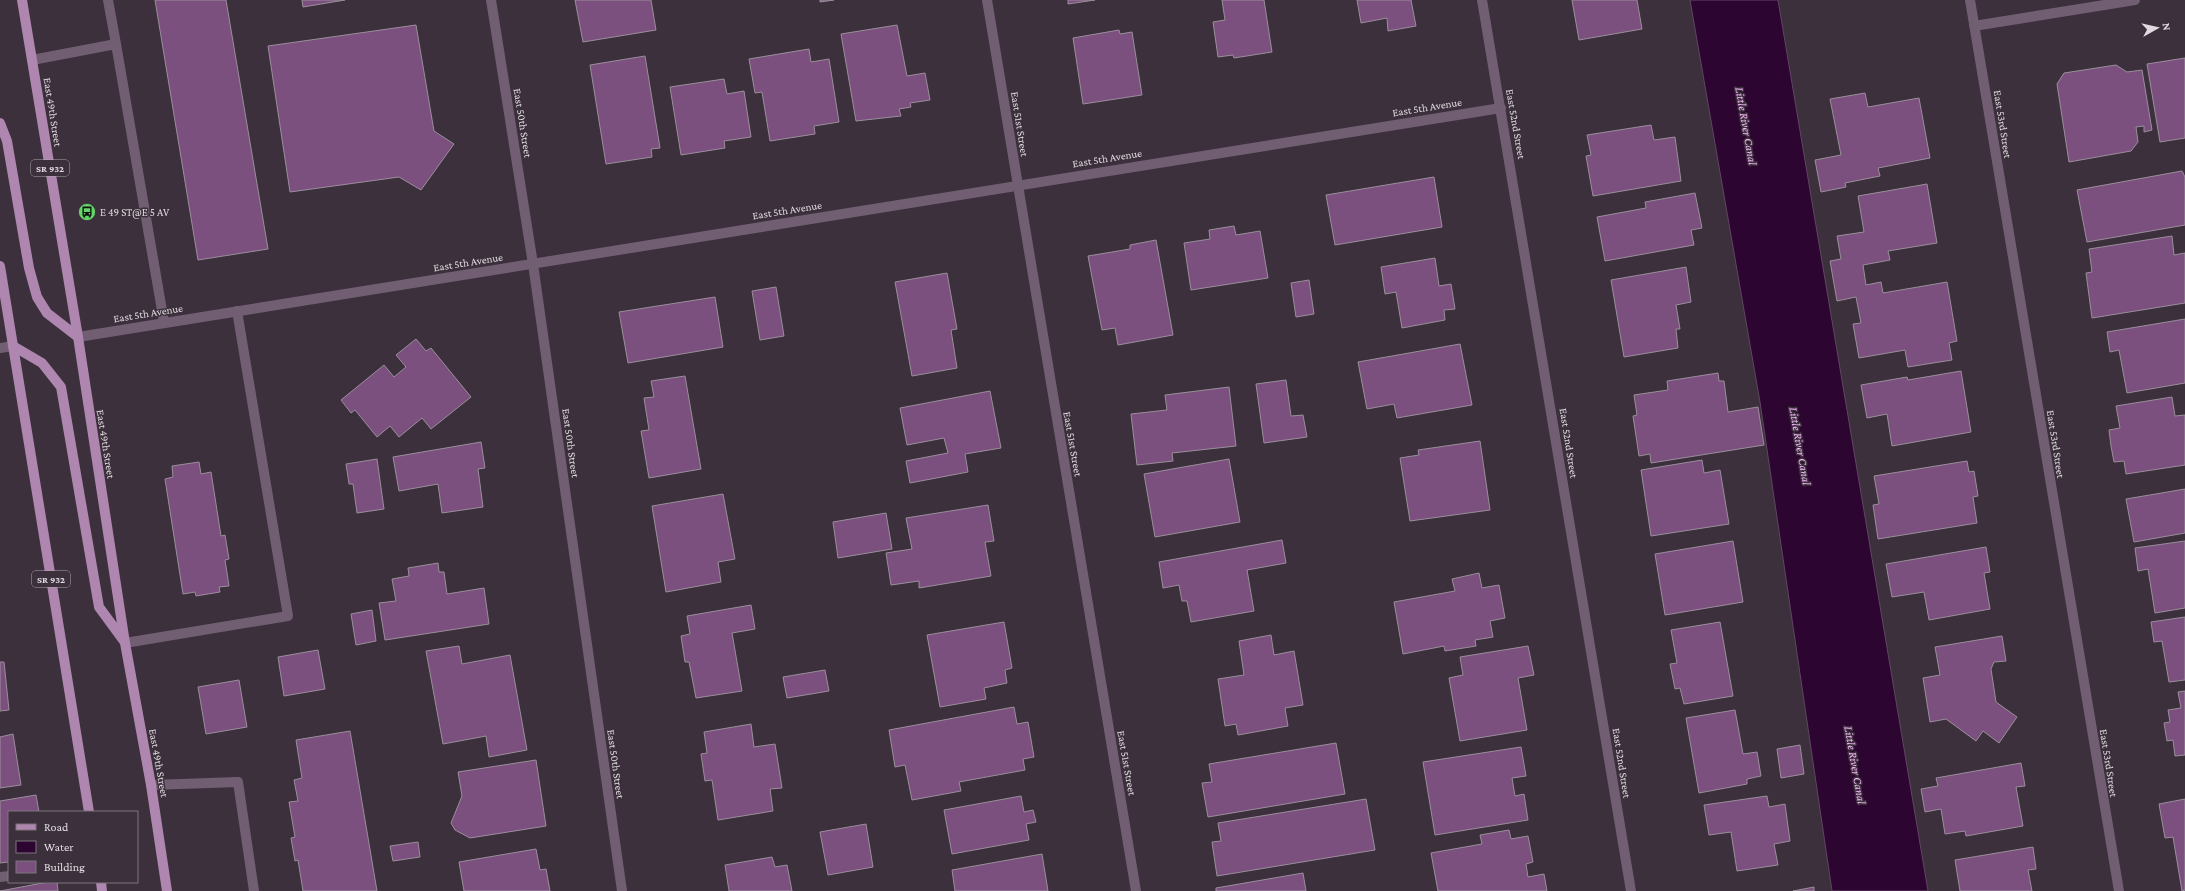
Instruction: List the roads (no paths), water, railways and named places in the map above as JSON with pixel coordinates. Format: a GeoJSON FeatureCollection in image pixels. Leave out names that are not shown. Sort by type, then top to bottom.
{"type":"FeatureCollection","features":[{"type":"Feature","properties":{"kind":"main road","name":"East 49th Street"},"geometry":{"type":"LineString","coordinates":[[22,0],[78,337],[125,643],[151,785],[167,891]]}},
{"type":"Feature","properties":{"kind":"main road"},"geometry":{"type":"LineString","coordinates":[[0,123],[7,141],[29,268],[37,297],[47,313],[78,337]]}},
{"type":"Feature","properties":{"kind":"main road","name":"SR 932"},"geometry":{"type":"LineString","coordinates":[[0,266],[89,811]]}},
{"type":"Feature","properties":{"kind":"main road"},"geometry":{"type":"LineString","coordinates":[[13,346],[42,363],[61,387],[99,607],[125,643]]}},
{"type":"Feature","properties":{"kind":"street"},"geometry":{"type":"LineString","coordinates":[[108,0],[164,322]]}},
{"type":"Feature","properties":{"kind":"street","name":"East 50th Street"},"geometry":{"type":"LineString","coordinates":[[491,0],[533,264],[622,891]]}},
{"type":"Feature","properties":{"kind":"street","name":"East 51st Street"},"geometry":{"type":"LineString","coordinates":[[987,0],[1136,891]]}},
{"type":"Feature","properties":{"kind":"street","name":"East 52nd Street"},"geometry":{"type":"LineString","coordinates":[[1482,0],[1631,891]]}},
{"type":"Feature","properties":{"kind":"street","name":"East 53rd Street"},"geometry":{"type":"LineString","coordinates":[[1970,0],[2118,891]]}},
{"type":"Feature","properties":{"kind":"street"},"geometry":{"type":"LineString","coordinates":[[1974,26],[2135,0]]}},
{"type":"Feature","properties":{"kind":"street"},"geometry":{"type":"LineString","coordinates":[[32,60],[116,44]]}},
{"type":"Feature","properties":{"kind":"street","name":"East 5th Avenue"},"geometry":{"type":"LineString","coordinates":[[78,337],[1501,108]]}},
{"type":"Feature","properties":{"kind":"street"},"geometry":{"type":"LineString","coordinates":[[125,643],[288,616],[237,311]]}},
{"type":"Feature","properties":{"kind":"street"},"geometry":{"type":"LineString","coordinates":[[0,348],[13,346]]}},
{"type":"Feature","properties":{"kind":"street"},"geometry":{"type":"LineString","coordinates":[[151,785],[238,782],[254,891]]}},
{"type":"Feature","properties":{"kind":"water","name":"Little River Canal"},"geometry":{"type":"Polygon","coordinates":[[[1690,0],[1778,0],[1928,891],[1832,891],[1760,402],[1690,0]]]}},
{"type":"Feature","properties":{"kind":"place","name":"E 49 ST@E 5 AV"},"geometry":{"type":"Point","coordinates":[87,212]}}]}
